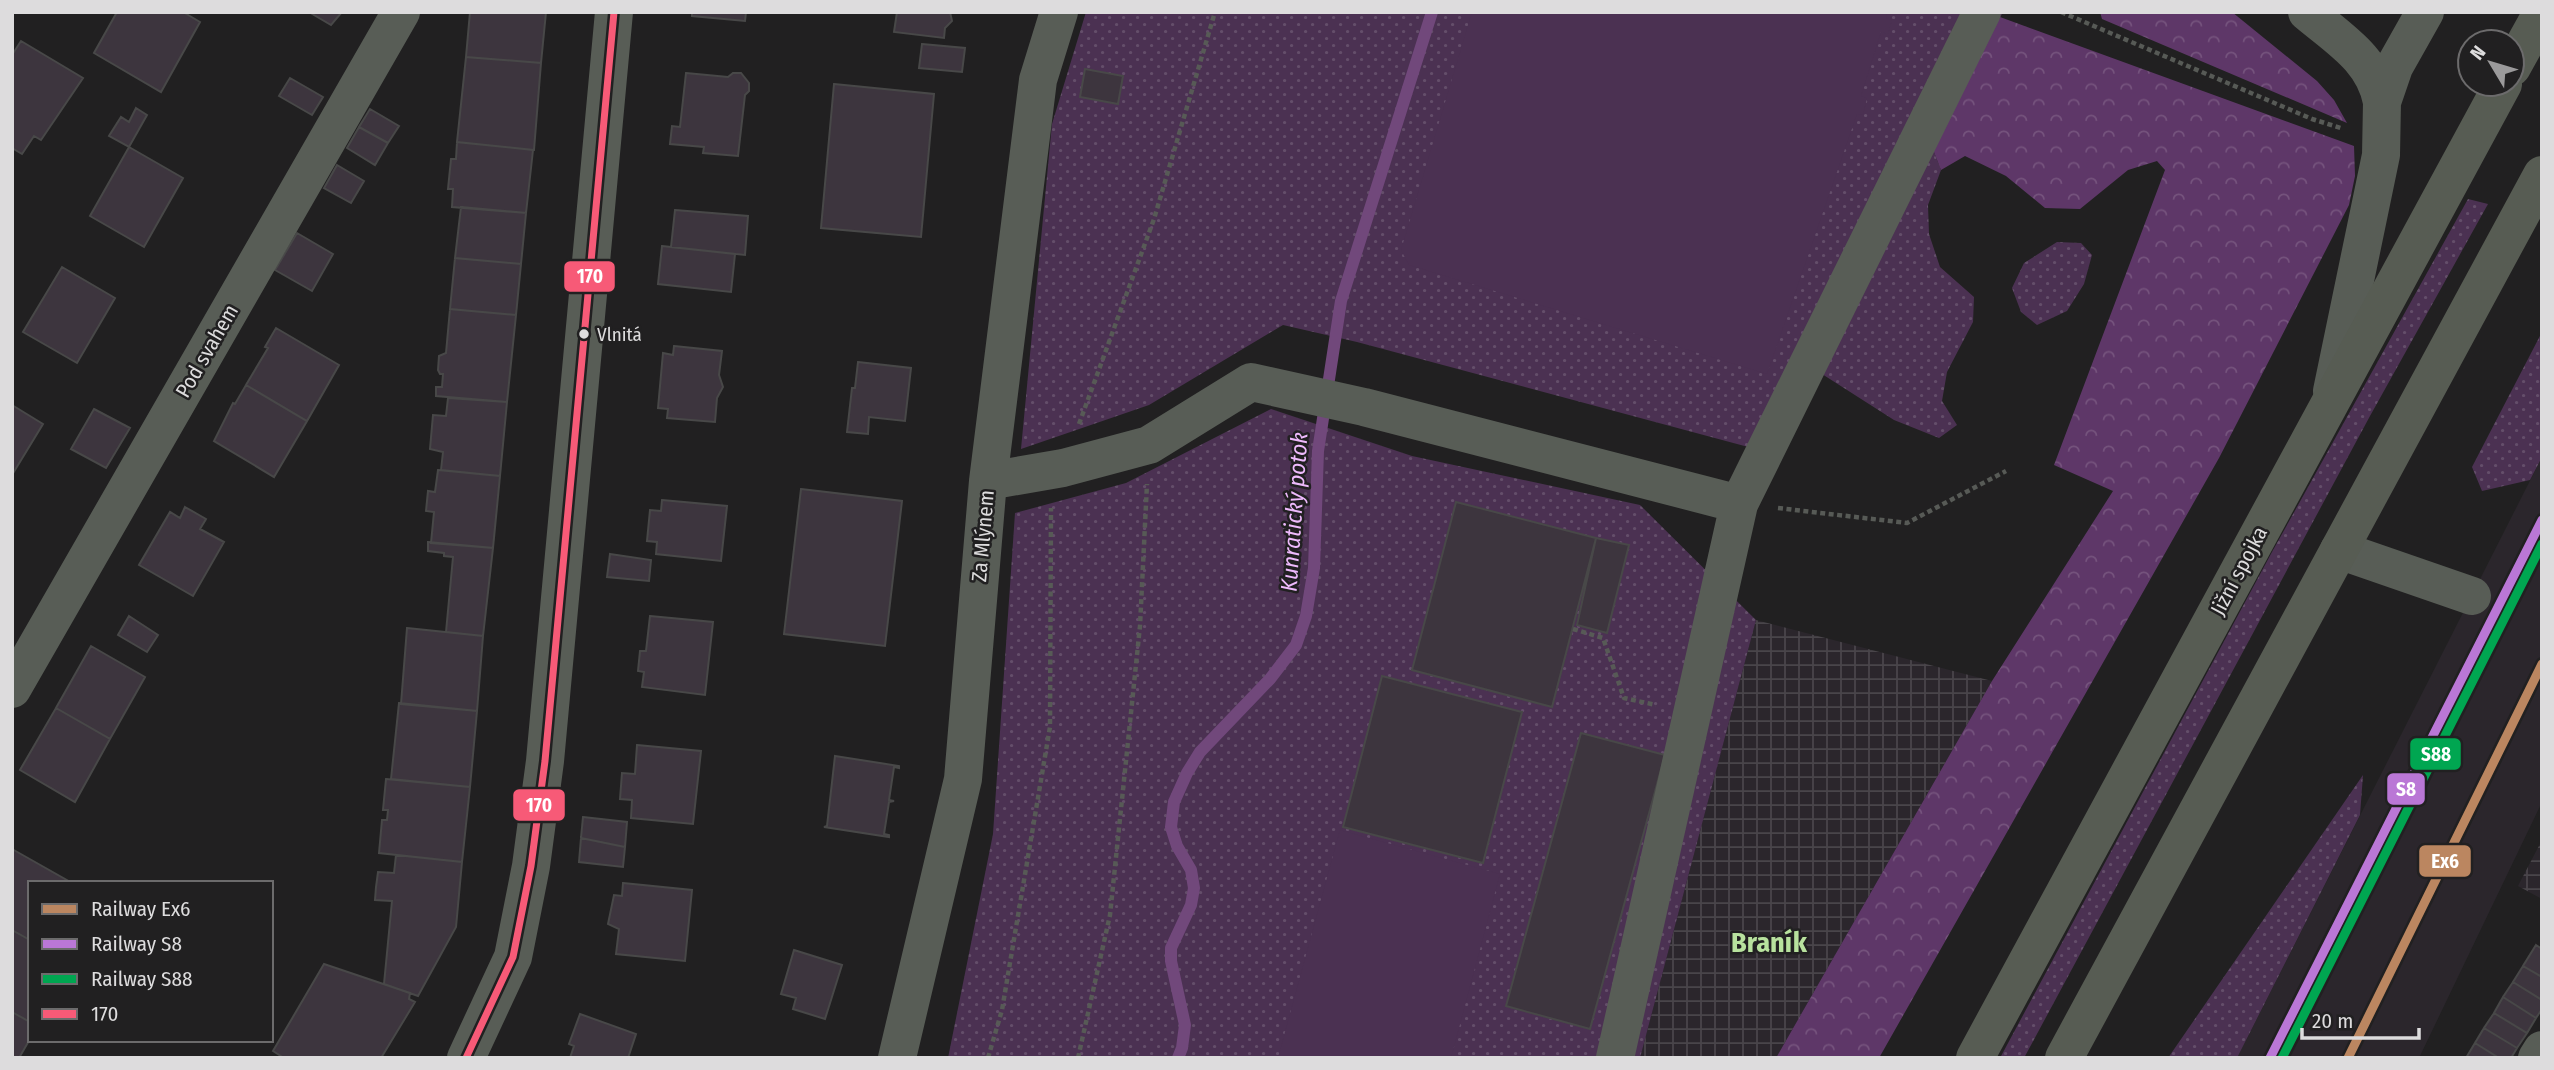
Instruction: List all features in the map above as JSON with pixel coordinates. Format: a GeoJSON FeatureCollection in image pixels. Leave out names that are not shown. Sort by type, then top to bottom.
{"type":"FeatureCollection","features":[{"type":"Feature","properties":{"kind":"highway"},"geometry":{"type":"LineString","coordinates":[[2526,42],[2542,13]]}},
{"type":"Feature","properties":{"kind":"highway","name":"Jižní spojka"},"geometry":{"type":"LineString","coordinates":[[1975,1058],[2494,98]]}},
{"type":"Feature","properties":{"kind":"highway"},"geometry":{"type":"LineString","coordinates":[[2064,1058],[2542,175]]}},
{"type":"Feature","properties":{"kind":"street","name":"Pod svahem"},"geometry":{"type":"LineString","coordinates":[[12,689],[401,12]]}},
{"type":"Feature","properties":{"kind":"street"},"geometry":{"type":"LineString","coordinates":[[466,1058],[513,957],[531,866],[545,761],[614,12]]}},
{"type":"Feature","properties":{"kind":"street","name":"Za Mlýnem"},"geometry":{"type":"LineString","coordinates":[[897,1058],[963,779],[988,481],[1038,80],[1059,12]]}},
{"type":"Feature","properties":{"kind":"street"},"geometry":{"type":"LineString","coordinates":[[1615,1058],[1739,504],[1982,12]]}},
{"type":"Feature","properties":{"kind":"street"},"geometry":{"type":"LineString","coordinates":[[2307,12],[2365,63],[2379,86],[2382,102],[2381,155],[2329,403]]}},
{"type":"Feature","properties":{"kind":"street"},"geometry":{"type":"LineString","coordinates":[[2382,102],[2394,67],[2425,12]]}},
{"type":"Feature","properties":{"kind":"street"},"geometry":{"type":"LineString","coordinates":[[988,481],[1063,468],[1149,445],[1251,382],[1364,407],[1739,504]]}},
{"type":"Feature","properties":{"kind":"street"},"geometry":{"type":"LineString","coordinates":[[2339,550],[2472,596]]}},
{"type":"Feature","properties":{"kind":"street"},"geometry":{"type":"LineString","coordinates":[[2537,1058],[2542,1050]]}},
{"type":"Feature","properties":{"kind":"path"},"geometry":{"type":"LineString","coordinates":[[988,1058],[1002,1010],[1050,727],[1049,512],[1154,219],[1214,12]]}},
{"type":"Feature","properties":{"kind":"path"},"geometry":{"type":"LineString","coordinates":[[2061,12],[2312,120]]}},
{"type":"Feature","properties":{"kind":"path"},"geometry":{"type":"LineString","coordinates":[[1078,1058],[1110,915],[1140,626],[1149,445]]}},
{"type":"Feature","properties":{"kind":"path"},"geometry":{"type":"LineString","coordinates":[[1739,504],[1907,523],[2006,471]]}},
{"type":"Feature","properties":{"kind":"path"},"geometry":{"type":"LineString","coordinates":[[1573,629],[1603,638],[1624,698],[1693,712]]}},
{"type":"Feature","properties":{"kind":"shaded area"},"geometry":{"type":"Polygon","coordinates":[[[1086,12],[2003,12],[1932,147],[1941,170],[1928,205],[1929,234],[1940,267],[1974,297],[1973,322],[1947,372],[1942,401],[1957,425],[1939,438],[1894,420],[1822,374],[1778,455],[1357,342],[1283,325],[1149,405],[1021,449],[1052,124],[1086,12]]]}},
{"type":"Feature","properties":{"kind":"shaded area"},"geometry":{"type":"Polygon","coordinates":[[[1472,12],[1887,12],[1886,18],[1892,20],[1888,34],[1881,32],[1861,96],[1867,98],[1863,115],[1857,114],[1767,374],[1409,265],[1401,250],[1472,12]]]}},
{"type":"Feature","properties":{"kind":"shaded area"},"geometry":{"type":"Polygon","coordinates":[[[2468,199],[2488,204],[2370,416],[2024,1058],[2000,1058],[2272,552],[2468,199]]]}},
{"type":"Feature","properties":{"kind":"shaded area"},"geometry":{"type":"Polygon","coordinates":[[[2057,242],[2081,243],[2092,255],[2084,284],[2067,311],[2037,325],[2021,312],[2012,288],[2024,263],[2057,242]]]}},
{"type":"Feature","properties":{"kind":"shaded area"},"geometry":{"type":"Polygon","coordinates":[[[2542,332],[2542,457],[2530,480],[2482,491],[2472,467],[2542,332]]]}},
{"type":"Feature","properties":{"kind":"shaded area"},"geometry":{"type":"Polygon","coordinates":[[[1271,409],[1412,456],[1640,505],[1756,620],[1640,1058],[948,1058],[993,834],[1015,513],[1126,483],[1271,409]]]}},
{"type":"Feature","properties":{"kind":"shaded area"},"geometry":{"type":"Polygon","coordinates":[[[2542,457],[2542,802],[2419,1058],[2237,1058],[2542,457]]]}},
{"type":"Feature","properties":{"kind":"shaded area"},"geometry":{"type":"Polygon","coordinates":[[[1756,620],[1992,681],[1776,1058],[1640,1058],[1756,620]]]}},
{"type":"Feature","properties":{"kind":"shaded area"},"geometry":{"type":"Polygon","coordinates":[[[2363,775],[2360,815],[2237,1058],[2168,1058],[2363,775]]]}},
{"type":"Feature","properties":{"kind":"shaded area"},"geometry":{"type":"Polygon","coordinates":[[[1340,830],[1500,874],[1451,1058],[1278,1058],[1340,830]]]}},
{"type":"Feature","properties":{"kind":"shaded area"},"geometry":{"type":"Polygon","coordinates":[[[2542,840],[2542,899],[2518,886],[2542,840]]]}},
{"type":"Feature","properties":{"kind":"green space"},"geometry":{"type":"Polygon","coordinates":[[[2100,12],[2232,12],[2317,81],[2334,100],[2347,123],[2102,19],[2100,12]]]}},
{"type":"Feature","properties":{"kind":"green space"},"geometry":{"type":"Polygon","coordinates":[[[2000,17],[2354,146],[2355,176],[2349,205],[2219,458],[1879,1058],[1776,1058],[1992,681],[2113,491],[2054,465],[2165,170],[2157,161],[2128,170],[2080,209],[2045,208],[2006,176],[1965,156],[1941,170],[1932,147],[2000,17]]]}},
{"type":"Feature","properties":{"kind":"building"},"geometry":{"type":"Polygon","coordinates":[[[117,12],[183,12],[200,22],[161,92],[94,53],[117,12]]]}},
{"type":"Feature","properties":{"kind":"building"},"geometry":{"type":"Polygon","coordinates":[[[309,12],[342,12],[331,25],[309,12]]]}},
{"type":"Feature","properties":{"kind":"building"},"geometry":{"type":"Polygon","coordinates":[[[470,12],[546,12],[541,63],[466,57],[470,12]]]}},
{"type":"Feature","properties":{"kind":"building"},"geometry":{"type":"Polygon","coordinates":[[[692,12],[746,12],[745,21],[692,16],[692,12]]]}},
{"type":"Feature","properties":{"kind":"building"},"geometry":{"type":"Polygon","coordinates":[[[897,12],[950,12],[952,21],[945,28],[944,38],[894,32],[897,12]]]}},
{"type":"Feature","properties":{"kind":"building"},"geometry":{"type":"Polygon","coordinates":[[[21,41],[83,78],[41,140],[34,136],[22,154],[12,148],[12,55],[21,41]]]}},
{"type":"Feature","properties":{"kind":"building"},"geometry":{"type":"Polygon","coordinates":[[[922,44],[965,48],[962,72],[919,68],[922,44]]]}},
{"type":"Feature","properties":{"kind":"building"},"geometry":{"type":"Polygon","coordinates":[[[466,57],[541,63],[534,150],[457,142],[466,57]]]}},
{"type":"Feature","properties":{"kind":"building"},"geometry":{"type":"Polygon","coordinates":[[[1085,69],[1123,76],[1118,104],[1080,97],[1085,69]]]}},
{"type":"Feature","properties":{"kind":"building"},"geometry":{"type":"Polygon","coordinates":[[[686,73],[728,77],[733,73],[741,73],[749,83],[749,91],[745,95],[738,156],[703,153],[704,147],[670,144],[672,126],[680,127],[686,73]]]}},
{"type":"Feature","properties":{"kind":"building"},"geometry":{"type":"Polygon","coordinates":[[[290,78],[323,97],[312,115],[279,96],[290,78]]]}},
{"type":"Feature","properties":{"kind":"building"},"geometry":{"type":"Polygon","coordinates":[[[834,84],[934,94],[921,237],[821,228],[834,84]]]}},
{"type":"Feature","properties":{"kind":"building"},"geometry":{"type":"Polygon","coordinates":[[[136,108],[147,115],[129,147],[109,136],[121,117],[129,122],[136,108]]]}},
{"type":"Feature","properties":{"kind":"building"},"geometry":{"type":"Polygon","coordinates":[[[370,109],[399,126],[388,143],[359,127],[370,109]]]}},
{"type":"Feature","properties":{"kind":"building"},"geometry":{"type":"Polygon","coordinates":[[[359,127],[388,143],[375,165],[347,148],[359,127]]]}},
{"type":"Feature","properties":{"kind":"building"},"geometry":{"type":"Polygon","coordinates":[[[457,142],[533,150],[526,213],[452,207],[453,189],[448,189],[451,159],[456,159],[457,142]]]}},
{"type":"Feature","properties":{"kind":"building"},"geometry":{"type":"Polygon","coordinates":[[[129,147],[183,178],[144,247],[90,216],[129,147]]]}},
{"type":"Feature","properties":{"kind":"building"},"geometry":{"type":"Polygon","coordinates":[[[337,165],[364,181],[351,203],[324,188],[337,165]]]}},
{"type":"Feature","properties":{"kind":"building"},"geometry":{"type":"Polygon","coordinates":[[[461,207],[526,213],[521,264],[455,258],[461,207]]]}},
{"type":"Feature","properties":{"kind":"building"},"geometry":{"type":"Polygon","coordinates":[[[675,210],[748,216],[745,255],[671,247],[675,210]]]}},
{"type":"Feature","properties":{"kind":"building"},"geometry":{"type":"Polygon","coordinates":[[[297,233],[333,254],[312,291],[275,270],[297,233]]]}},
{"type":"Feature","properties":{"kind":"building"},"geometry":{"type":"Polygon","coordinates":[[[662,246],[735,254],[731,292],[658,284],[662,246]]]}},
{"type":"Feature","properties":{"kind":"building"},"geometry":{"type":"Polygon","coordinates":[[[455,258],[521,264],[516,315],[450,309],[455,258]]]}},
{"type":"Feature","properties":{"kind":"building"},"geometry":{"type":"Polygon","coordinates":[[[62,267],[115,298],[77,363],[23,332],[62,267]]]}},
{"type":"Feature","properties":{"kind":"building"},"geometry":{"type":"Polygon","coordinates":[[[450,309],[516,315],[507,402],[436,396],[436,387],[442,387],[443,374],[438,370],[439,356],[446,353],[450,309]]]}},
{"type":"Feature","properties":{"kind":"building"},"geometry":{"type":"Polygon","coordinates":[[[276,328],[339,365],[307,421],[246,385],[268,348],[265,347],[276,328]]]}},
{"type":"Feature","properties":{"kind":"building"},"geometry":{"type":"Polygon","coordinates":[[[674,346],[722,351],[719,375],[723,387],[717,398],[715,422],[667,418],[668,409],[658,408],[663,353],[673,355],[674,346]]]}},
{"type":"Feature","properties":{"kind":"building"},"geometry":{"type":"Polygon","coordinates":[[[858,362],[911,368],[905,421],[869,417],[868,434],[847,432],[858,362]]]}},
{"type":"Feature","properties":{"kind":"building"},"geometry":{"type":"Polygon","coordinates":[[[246,385],[307,421],[274,477],[214,441],[233,403],[235,404],[246,385]]]}},
{"type":"Feature","properties":{"kind":"building"},"geometry":{"type":"Polygon","coordinates":[[[448,398],[507,402],[500,476],[441,470],[443,452],[430,449],[433,415],[446,416],[448,398]]]}},
{"type":"Feature","properties":{"kind":"building"},"geometry":{"type":"Polygon","coordinates":[[[12,405],[43,424],[12,475],[12,405]]]}},
{"type":"Feature","properties":{"kind":"building"},"geometry":{"type":"Polygon","coordinates":[[[94,409],[130,428],[106,468],[71,449],[94,409]]]}},
{"type":"Feature","properties":{"kind":"building"},"geometry":{"type":"Polygon","coordinates":[[[438,470],[500,476],[493,548],[431,543],[434,512],[426,511],[428,491],[435,492],[438,470]]]}},
{"type":"Feature","properties":{"kind":"building"},"geometry":{"type":"Polygon","coordinates":[[[801,489],[902,501],[885,646],[784,634],[801,489]]]}},
{"type":"Feature","properties":{"kind":"building"},"geometry":{"type":"Polygon","coordinates":[[[662,500],[727,506],[721,561],[656,554],[657,542],[647,541],[650,510],[661,511],[662,500]]]}},
{"type":"Feature","properties":{"kind":"building"},"geometry":{"type":"Polygon","coordinates":[[[1456,502],[1596,538],[1552,707],[1412,670],[1456,502]]]}},
{"type":"Feature","properties":{"kind":"building"},"geometry":{"type":"Polygon","coordinates":[[[185,507],[206,519],[200,529],[224,542],[193,596],[139,565],[170,512],[180,518],[185,507]]]}},
{"type":"Feature","properties":{"kind":"building"},"geometry":{"type":"Polygon","coordinates":[[[1596,538],[1629,545],[1607,633],[1577,625],[1596,538]]]}},
{"type":"Feature","properties":{"kind":"building"},"geometry":{"type":"Polygon","coordinates":[[[428,542],[493,548],[483,636],[446,632],[453,557],[428,551],[428,542]]]}},
{"type":"Feature","properties":{"kind":"building"},"geometry":{"type":"Polygon","coordinates":[[[610,554],[651,560],[649,581],[607,577],[610,554]]]}},
{"type":"Feature","properties":{"kind":"building"},"geometry":{"type":"Polygon","coordinates":[[[129,616],[158,635],[147,652],[118,635],[129,616]]]}},
{"type":"Feature","properties":{"kind":"building"},"geometry":{"type":"Polygon","coordinates":[[[650,616],[713,622],[705,695],[642,687],[644,672],[638,671],[640,651],[646,651],[650,616]]]}},
{"type":"Feature","properties":{"kind":"building"},"geometry":{"type":"Polygon","coordinates":[[[407,628],[483,636],[477,711],[401,704],[407,628]]]}},
{"type":"Feature","properties":{"kind":"building"},"geometry":{"type":"Polygon","coordinates":[[[91,646],[145,677],[110,739],[56,708],[91,646]]]}},
{"type":"Feature","properties":{"kind":"building"},"geometry":{"type":"Polygon","coordinates":[[[1382,676],[1522,712],[1483,863],[1343,827],[1382,676]]]}},
{"type":"Feature","properties":{"kind":"building"},"geometry":{"type":"Polygon","coordinates":[[[399,703],[477,711],[470,787],[391,779],[399,703]]]}},
{"type":"Feature","properties":{"kind":"building"},"geometry":{"type":"Polygon","coordinates":[[[56,708],[110,739],[75,802],[20,770],[56,708]]]}},
{"type":"Feature","properties":{"kind":"building"},"geometry":{"type":"Polygon","coordinates":[[[1581,733],[1665,755],[1590,1029],[1506,1006],[1581,733]]]}},
{"type":"Feature","properties":{"kind":"building"},"geometry":{"type":"Polygon","coordinates":[[[637,745],[701,751],[693,824],[631,818],[632,800],[620,799],[622,773],[635,774],[637,745]]]}},
{"type":"Feature","properties":{"kind":"building"},"geometry":{"type":"Polygon","coordinates":[[[835,756],[899,766],[894,767],[889,800],[894,801],[889,802],[884,834],[889,837],[824,827],[827,826],[835,756]]]}},
{"type":"Feature","properties":{"kind":"building"},"geometry":{"type":"Polygon","coordinates":[[[386,779],[470,787],[462,862],[379,853],[382,820],[387,820],[388,810],[383,810],[386,779]]]}},
{"type":"Feature","properties":{"kind":"building"},"geometry":{"type":"Polygon","coordinates":[[[583,817],[627,822],[625,847],[581,838],[583,817]]]}},
{"type":"Feature","properties":{"kind":"building"},"geometry":{"type":"Polygon","coordinates":[[[581,838],[625,847],[623,867],[579,862],[581,838]]]}},
{"type":"Feature","properties":{"kind":"building"},"geometry":{"type":"Polygon","coordinates":[[[12,849],[68,881],[28,881],[28,939],[12,930],[12,849]]]}},
{"type":"Feature","properties":{"kind":"building"},"geometry":{"type":"Polygon","coordinates":[[[396,855],[462,862],[456,927],[418,996],[384,984],[392,901],[375,900],[376,887],[378,872],[394,873],[396,855]]]}},
{"type":"Feature","properties":{"kind":"building"},"geometry":{"type":"Polygon","coordinates":[[[623,883],[692,890],[685,961],[616,954],[619,929],[608,924],[614,895],[622,896],[623,883]]]}},
{"type":"Feature","properties":{"kind":"building"},"geometry":{"type":"Polygon","coordinates":[[[12,930],[28,939],[28,1021],[12,1012],[12,930]]]}},
{"type":"Feature","properties":{"kind":"building"},"geometry":{"type":"Polygon","coordinates":[[[2536,945],[2542,949],[2542,977],[2523,966],[2536,945]]]}},
{"type":"Feature","properties":{"kind":"building"},"geometry":{"type":"Polygon","coordinates":[[[794,950],[842,965],[825,1019],[793,1009],[796,998],[781,994],[794,950]]]}},
{"type":"Feature","properties":{"kind":"building"},"geometry":{"type":"Polygon","coordinates":[[[324,964],[410,993],[409,999],[415,1002],[381,1058],[284,1058],[273,1051],[324,964]]]}},
{"type":"Feature","properties":{"kind":"building"},"geometry":{"type":"Polygon","coordinates":[[[2523,966],[2542,977],[2542,1000],[2513,982],[2523,966]]]}},
{"type":"Feature","properties":{"kind":"building"},"geometry":{"type":"Polygon","coordinates":[[[2513,982],[2542,1000],[2542,1009],[2536,1018],[2503,997],[2513,982]]]}},
{"type":"Feature","properties":{"kind":"building"},"geometry":{"type":"Polygon","coordinates":[[[2503,997],[2536,1018],[2527,1033],[2494,1013],[2503,997]]]}},
{"type":"Feature","properties":{"kind":"building"},"geometry":{"type":"Polygon","coordinates":[[[12,1012],[28,1021],[28,1042],[19,1058],[12,1058],[12,1012]]]}},
{"type":"Feature","properties":{"kind":"building"},"geometry":{"type":"Polygon","coordinates":[[[2494,1013],[2527,1033],[2517,1048],[2484,1028],[2494,1013]]]}},
{"type":"Feature","properties":{"kind":"building"},"geometry":{"type":"Polygon","coordinates":[[[580,1014],[636,1034],[628,1058],[570,1058],[574,1046],[569,1044],[580,1014]]]}},
{"type":"Feature","properties":{"kind":"building"},"geometry":{"type":"Polygon","coordinates":[[[2484,1028],[2517,1048],[2511,1058],[2499,1058],[2475,1043],[2484,1028]]]}},
{"type":"Feature","properties":{"kind":"building"},"geometry":{"type":"Polygon","coordinates":[[[2475,1043],[2499,1058],[2466,1058],[2475,1043]]]}},
{"type":"Feature","properties":{"kind":"waterway","name":"Kunratický potok"},"geometry":{"type":"LineString","coordinates":[[1178,1058],[1185,1025],[1171,961],[1171,948],[1191,905],[1194,888],[1191,870],[1177,846],[1171,827],[1174,802],[1200,752],[1270,679],[1296,645],[1306,616],[1314,568],[1318,451],[1341,301],[1432,12]]}},
{"type":"Feature","properties":{"kind":"rail line","name":"S8"},"geometry":{"type":"LineString","coordinates":[[2270,1058],[2542,520]]}},
{"type":"Feature","properties":{"kind":"rail line","name":"S88"},"geometry":{"type":"LineString","coordinates":[[2282,1058],[2542,544]]}},
{"type":"Feature","properties":{"kind":"rail line","name":"Ex6"},"geometry":{"type":"LineString","coordinates":[[2348,1058],[2542,664]]}},
{"type":"Feature","properties":{"kind":"transit line","name":"170"},"geometry":{"type":"LineString","coordinates":[[466,1058],[513,957],[531,866],[545,761],[614,12]]}},
{"type":"Feature","properties":{"kind":"place","name":"Vlnitá"},"geometry":{"type":"Point","coordinates":[584,334]}},
{"type":"Feature","properties":{"kind":"district","name":"Braník"},"geometry":{"type":"Point","coordinates":[1769,942]}}]}
